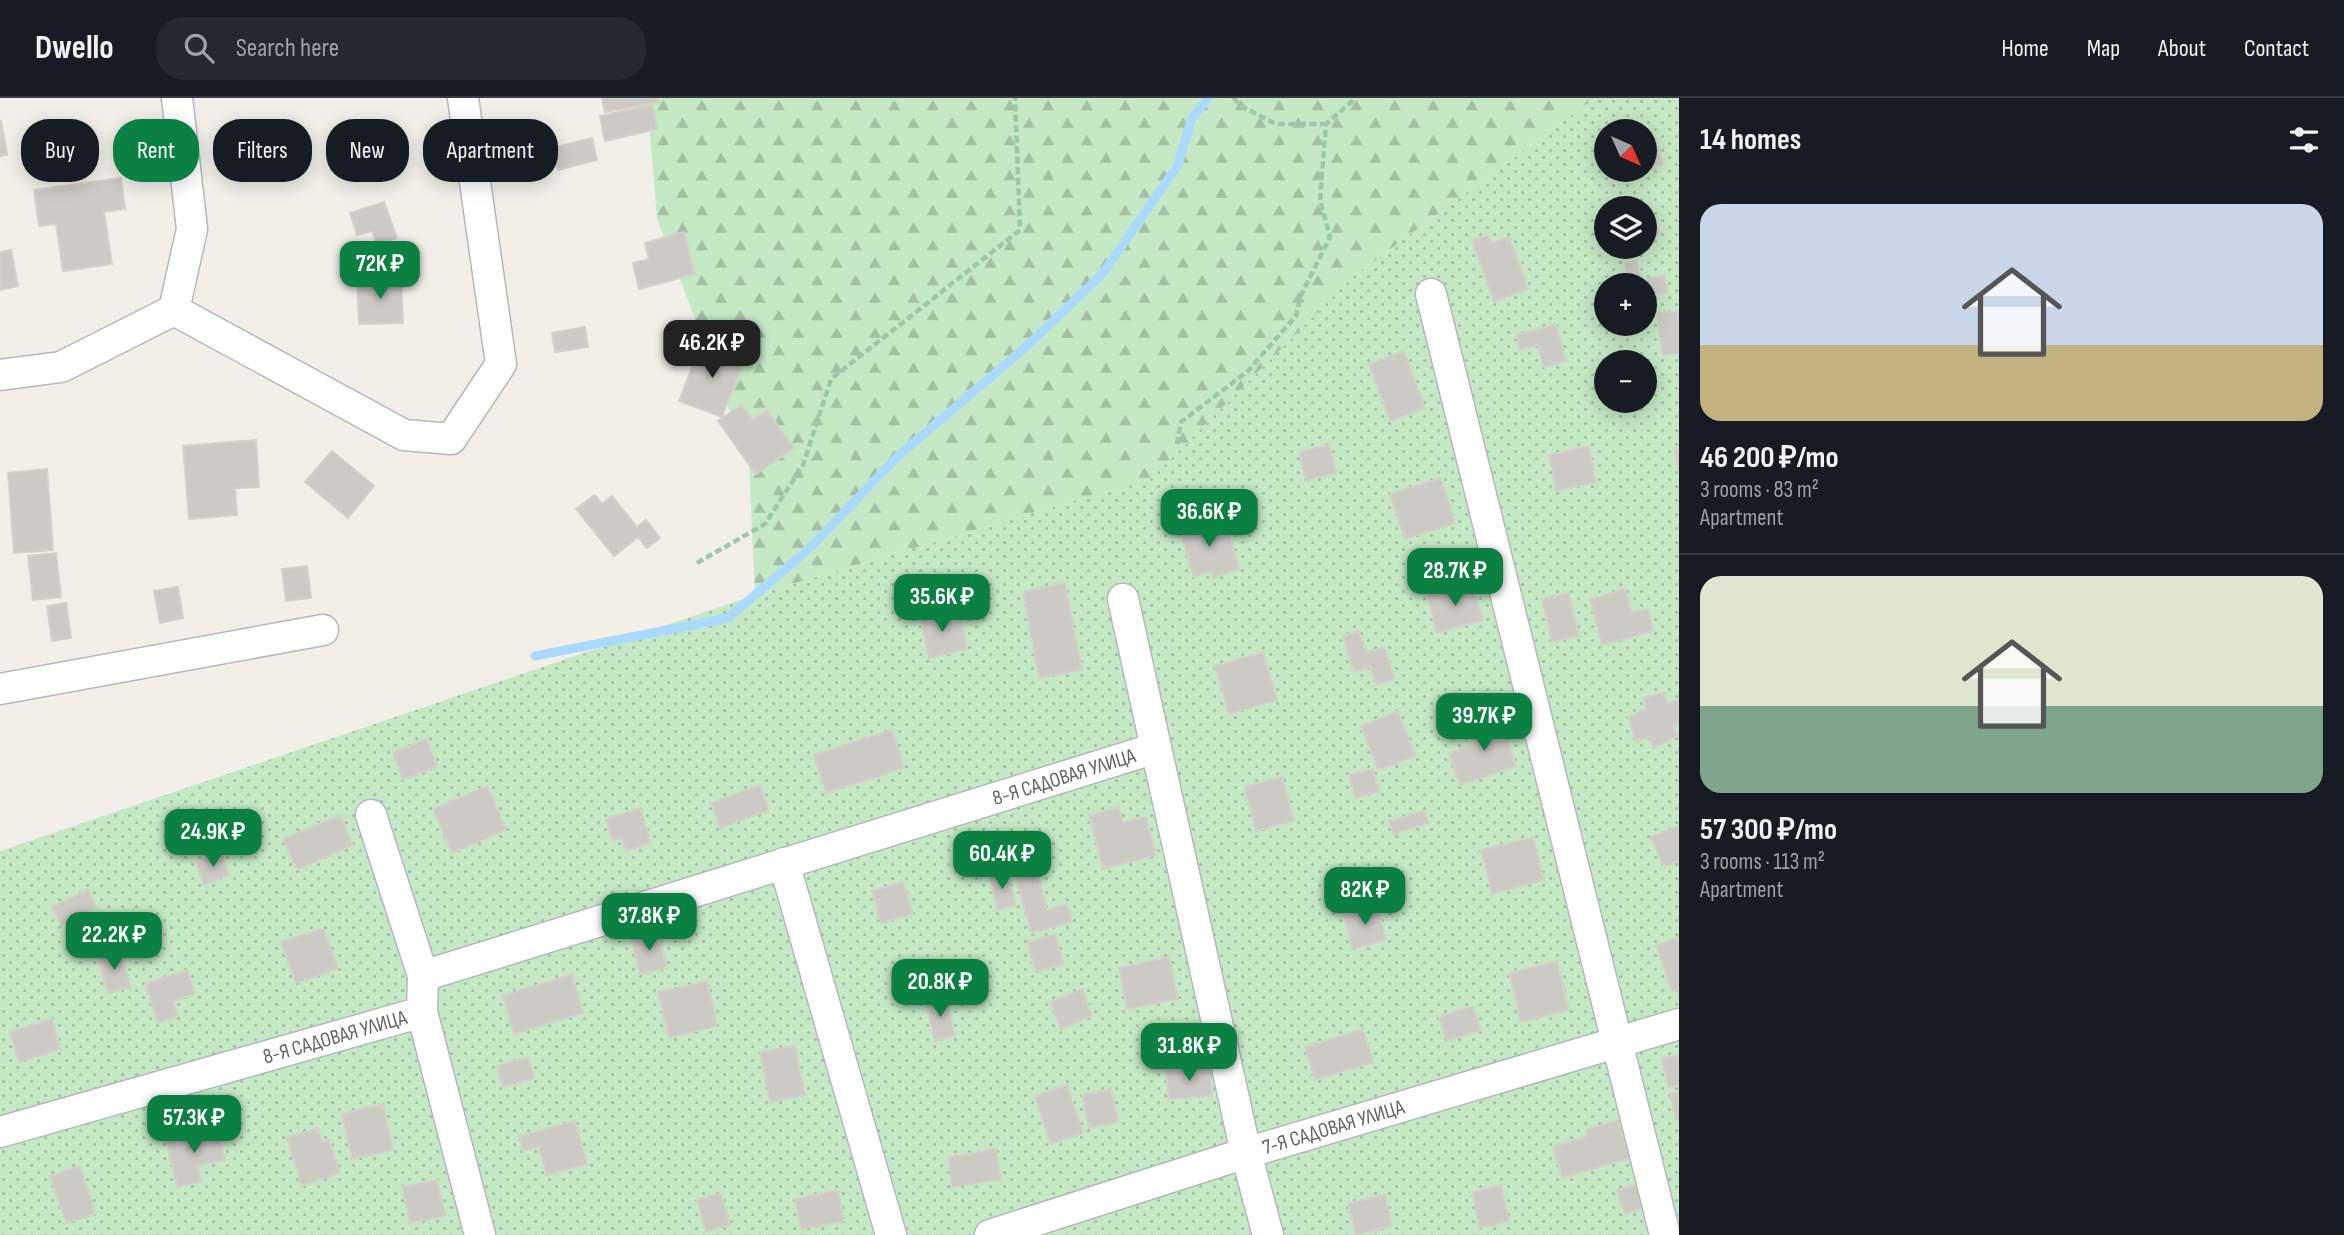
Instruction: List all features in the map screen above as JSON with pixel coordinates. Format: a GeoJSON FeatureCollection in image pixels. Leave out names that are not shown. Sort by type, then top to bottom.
{"type":"FeatureCollection","features":[{"type":"Feature","properties":{"kind":"lane"},"geometry":{"type":"LineString","coordinates":[[174,310],[192,229],[177,98]]}},
{"type":"Feature","properties":{"kind":"lane"},"geometry":{"type":"LineString","coordinates":[[174,310],[404,435],[451,439],[501,364],[463,98]]}},
{"type":"Feature","properties":{"kind":"lane"},"geometry":{"type":"LineString","coordinates":[[1431,294],[1665,1235]]}},
{"type":"Feature","properties":{"kind":"lane"},"geometry":{"type":"LineString","coordinates":[[0,375],[61,367],[174,310]]}},
{"type":"Feature","properties":{"kind":"lane"},"geometry":{"type":"LineString","coordinates":[[1124,600],[1246,1153],[1268,1235]]}},
{"type":"Feature","properties":{"kind":"lane"},"geometry":{"type":"LineString","coordinates":[[0,690],[323,630]]}},
{"type":"Feature","properties":{"kind":"lane","name":"8-Я САДОВАЯ УЛИЦА"},"geometry":{"type":"LineString","coordinates":[[0,1132],[422,1012],[423,975],[1156,748]]}},
{"type":"Feature","properties":{"kind":"lane"},"geometry":{"type":"LineString","coordinates":[[371,815],[423,975]]}},
{"type":"Feature","properties":{"kind":"lane"},"geometry":{"type":"LineString","coordinates":[[784,863],[891,1235]]}},
{"type":"Feature","properties":{"kind":"lane"},"geometry":{"type":"LineString","coordinates":[[422,1012],[480,1235]]}},
{"type":"Feature","properties":{"kind":"lane","name":"7-Я САДОВАЯ УЛИЦА"},"geometry":{"type":"LineString","coordinates":[[990,1235],[1246,1153],[1679,1024]]}},
{"type":"Feature","properties":{"kind":"path"},"geometry":{"type":"LineString","coordinates":[[697,563],[765,524],[803,465],[831,379],[1020,230],[1015,98]]}},
{"type":"Feature","properties":{"kind":"path"},"geometry":{"type":"LineString","coordinates":[[1233,98],[1242,107],[1276,124],[1326,124],[1356,98]]}},
{"type":"Feature","properties":{"kind":"path"},"geometry":{"type":"LineString","coordinates":[[1177,444],[1181,422],[1248,371],[1296,316],[1301,295],[1330,237],[1320,200],[1326,124]]}},
{"type":"Feature","properties":{"kind":"green space"},"geometry":{"type":"Polygon","coordinates":[[[647,98],[1595,98],[1354,276],[1152,478],[755,595],[749,462],[657,218],[647,98]]]}},
{"type":"Feature","properties":{"kind":"green space"},"geometry":{"type":"Polygon","coordinates":[[[1595,98],[1679,98],[1679,1235],[0,1235],[0,851],[755,595],[1152,478],[1354,276],[1595,98]]]}},
{"type":"Feature","properties":{"kind":"building"},"geometry":{"type":"Polygon","coordinates":[[[602,98],[658,98],[659,102],[605,112],[602,98]]]}},
{"type":"Feature","properties":{"kind":"building"},"geometry":{"type":"Polygon","coordinates":[[[652,105],[657,129],[605,141],[600,116],[652,105]]]}},
{"type":"Feature","properties":{"kind":"building"},"geometry":{"type":"Polygon","coordinates":[[[0,122],[7,155],[0,156],[0,122]]]}},
{"type":"Feature","properties":{"kind":"building"},"geometry":{"type":"Polygon","coordinates":[[[592,138],[597,160],[558,170],[558,146],[592,138]]]}},
{"type":"Feature","properties":{"kind":"building"},"geometry":{"type":"Polygon","coordinates":[[[1657,145],[1664,165],[1657,167],[1657,145]]]}},
{"type":"Feature","properties":{"kind":"building"},"geometry":{"type":"Polygon","coordinates":[[[113,179],[113,182],[122,182],[125,209],[104,212],[112,264],[63,271],[56,224],[39,226],[34,190],[113,179]]]}},
{"type":"Feature","properties":{"kind":"building"},"geometry":{"type":"Polygon","coordinates":[[[384,202],[397,238],[377,245],[372,231],[357,235],[350,213],[384,202]]]}},
{"type":"Feature","properties":{"kind":"building"},"geometry":{"type":"Polygon","coordinates":[[[684,232],[695,274],[639,289],[633,263],[649,259],[645,243],[684,232]]]}},
{"type":"Feature","properties":{"kind":"building"},"geometry":{"type":"Polygon","coordinates":[[[1488,234],[1491,243],[1509,237],[1528,289],[1494,302],[1472,240],[1488,234]]]}},
{"type":"Feature","properties":{"kind":"building"},"geometry":{"type":"Polygon","coordinates":[[[11,250],[18,286],[0,290],[0,252],[11,250]]]}},
{"type":"Feature","properties":{"kind":"building"},"geometry":{"type":"Polygon","coordinates":[[[1637,261],[1640,273],[1626,273],[1624,263],[1637,261]]]}},
{"type":"Feature","properties":{"kind":"building"},"geometry":{"type":"Polygon","coordinates":[[[1664,275],[1668,292],[1657,294],[1657,277],[1664,275]]]}},
{"type":"Feature","properties":{"kind":"building"},"geometry":{"type":"Polygon","coordinates":[[[401,278],[403,323],[359,324],[357,280],[401,278]]]}},
{"type":"Feature","properties":{"kind":"building"},"geometry":{"type":"Polygon","coordinates":[[[1678,311],[1679,353],[1662,355],[1657,313],[1678,311]]]}},
{"type":"Feature","properties":{"kind":"building"},"geometry":{"type":"Polygon","coordinates":[[[1556,324],[1566,361],[1544,367],[1538,345],[1520,350],[1516,335],[1556,324]]]}},
{"type":"Feature","properties":{"kind":"building"},"geometry":{"type":"Polygon","coordinates":[[[585,327],[588,347],[555,352],[552,333],[585,327]]]}},
{"type":"Feature","properties":{"kind":"building"},"geometry":{"type":"Polygon","coordinates":[[[701,344],[744,360],[722,417],[679,401],[701,344]]]}},
{"type":"Feature","properties":{"kind":"building"},"geometry":{"type":"Polygon","coordinates":[[[1404,351],[1425,408],[1390,421],[1369,364],[1404,351]]]}},
{"type":"Feature","properties":{"kind":"building"},"geometry":{"type":"Polygon","coordinates":[[[742,405],[752,420],[767,410],[794,448],[756,474],[718,421],[742,405]]]}},
{"type":"Feature","properties":{"kind":"building"},"geometry":{"type":"Polygon","coordinates":[[[256,440],[259,487],[235,488],[237,515],[189,519],[183,446],[256,440]]]}},
{"type":"Feature","properties":{"kind":"building"},"geometry":{"type":"Polygon","coordinates":[[[1329,445],[1336,473],[1306,481],[1299,452],[1329,445]]]}},
{"type":"Feature","properties":{"kind":"building"},"geometry":{"type":"Polygon","coordinates":[[[1589,446],[1596,482],[1557,491],[1549,455],[1589,446]]]}},
{"type":"Feature","properties":{"kind":"building"},"geometry":{"type":"Polygon","coordinates":[[[1679,450],[1679,472],[1674,451],[1679,450]]]}},
{"type":"Feature","properties":{"kind":"building"},"geometry":{"type":"Polygon","coordinates":[[[332,451],[374,486],[348,518],[305,482],[332,451]]]}},
{"type":"Feature","properties":{"kind":"building"},"geometry":{"type":"Polygon","coordinates":[[[47,469],[53,550],[14,553],[8,473],[47,469]]]}},
{"type":"Feature","properties":{"kind":"building"},"geometry":{"type":"Polygon","coordinates":[[[1441,478],[1455,523],[1405,539],[1390,494],[1441,478]]]}},
{"type":"Feature","properties":{"kind":"building"},"geometry":{"type":"Polygon","coordinates":[[[595,495],[602,504],[612,496],[637,527],[646,520],[660,538],[647,548],[638,537],[614,556],[576,509],[595,495]]]}},
{"type":"Feature","properties":{"kind":"building"},"geometry":{"type":"Polygon","coordinates":[[[1218,518],[1223,533],[1228,532],[1240,569],[1213,578],[1212,571],[1194,577],[1179,530],[1218,518]]]}},
{"type":"Feature","properties":{"kind":"building"},"geometry":{"type":"Polygon","coordinates":[[[56,553],[61,597],[33,600],[28,556],[56,553]]]}},
{"type":"Feature","properties":{"kind":"building"},"geometry":{"type":"Polygon","coordinates":[[[307,566],[311,598],[286,601],[282,569],[307,566]]]}},
{"type":"Feature","properties":{"kind":"building"},"geometry":{"type":"Polygon","coordinates":[[[1065,583],[1082,670],[1039,678],[1023,592],[1065,583]]]}},
{"type":"Feature","properties":{"kind":"building"},"geometry":{"type":"Polygon","coordinates":[[[1472,583],[1483,620],[1437,633],[1427,596],[1472,583]]]}},
{"type":"Feature","properties":{"kind":"building"},"geometry":{"type":"Polygon","coordinates":[[[178,587],[183,618],[160,623],[154,591],[178,587]]]}},
{"type":"Feature","properties":{"kind":"building"},"geometry":{"type":"Polygon","coordinates":[[[1625,589],[1632,613],[1648,609],[1653,631],[1602,645],[1590,599],[1625,589]]]}},
{"type":"Feature","properties":{"kind":"building"},"geometry":{"type":"Polygon","coordinates":[[[1569,593],[1579,636],[1552,642],[1542,599],[1569,593]]]}},
{"type":"Feature","properties":{"kind":"building"},"geometry":{"type":"Polygon","coordinates":[[[66,603],[71,638],[52,641],[47,606],[66,603]]]}},
{"type":"Feature","properties":{"kind":"building"},"geometry":{"type":"Polygon","coordinates":[[[943,608],[946,623],[961,620],[967,649],[929,658],[919,614],[943,608]]]}},
{"type":"Feature","properties":{"kind":"building"},"geometry":{"type":"Polygon","coordinates":[[[1359,631],[1366,653],[1385,647],[1395,679],[1376,685],[1370,667],[1354,672],[1343,636],[1359,631]]]}},
{"type":"Feature","properties":{"kind":"building"},"geometry":{"type":"Polygon","coordinates":[[[1263,652],[1277,700],[1229,714],[1215,666],[1263,652]]]}},
{"type":"Feature","properties":{"kind":"building"},"geometry":{"type":"Polygon","coordinates":[[[1664,692],[1667,703],[1679,700],[1679,724],[1674,726],[1678,736],[1653,748],[1649,737],[1636,741],[1628,717],[1646,709],[1644,698],[1664,692]]]}},
{"type":"Feature","properties":{"kind":"building"},"geometry":{"type":"Polygon","coordinates":[[[1398,711],[1415,756],[1378,770],[1361,726],[1398,711]]]}},
{"type":"Feature","properties":{"kind":"building"},"geometry":{"type":"Polygon","coordinates":[[[1499,715],[1516,766],[1460,785],[1449,753],[1478,743],[1472,724],[1499,715]]]}},
{"type":"Feature","properties":{"kind":"building"},"geometry":{"type":"Polygon","coordinates":[[[892,730],[904,768],[826,793],[814,755],[892,730]]]}},
{"type":"Feature","properties":{"kind":"building"},"geometry":{"type":"Polygon","coordinates":[[[427,739],[437,767],[403,780],[393,752],[427,739]]]}},
{"type":"Feature","properties":{"kind":"building"},"geometry":{"type":"Polygon","coordinates":[[[1373,769],[1379,792],[1355,798],[1349,775],[1373,769]]]}},
{"type":"Feature","properties":{"kind":"building"},"geometry":{"type":"Polygon","coordinates":[[[1282,777],[1294,820],[1256,831],[1244,787],[1282,777]]]}},
{"type":"Feature","properties":{"kind":"building"},"geometry":{"type":"Polygon","coordinates":[[[760,785],[769,810],[720,828],[711,803],[760,785]]]}},
{"type":"Feature","properties":{"kind":"building"},"geometry":{"type":"Polygon","coordinates":[[[487,786],[506,830],[452,853],[433,809],[487,786]]]}},
{"type":"Feature","properties":{"kind":"building"},"geometry":{"type":"Polygon","coordinates":[[[1119,807],[1123,823],[1146,817],[1156,855],[1103,869],[1089,815],[1119,807]]]}},
{"type":"Feature","properties":{"kind":"building"},"geometry":{"type":"Polygon","coordinates":[[[640,808],[651,843],[626,851],[622,838],[613,841],[606,819],[640,808]]]}},
{"type":"Feature","properties":{"kind":"building"},"geometry":{"type":"Polygon","coordinates":[[[1424,811],[1428,823],[1393,834],[1389,821],[1424,811]]]}},
{"type":"Feature","properties":{"kind":"building"},"geometry":{"type":"Polygon","coordinates":[[[340,815],[353,845],[297,870],[283,839],[340,815]]]}},
{"type":"Feature","properties":{"kind":"building"},"geometry":{"type":"Polygon","coordinates":[[[1679,826],[1679,861],[1664,867],[1651,837],[1679,826]]]}},
{"type":"Feature","properties":{"kind":"building"},"geometry":{"type":"Polygon","coordinates":[[[1533,837],[1544,880],[1492,894],[1481,850],[1533,837]]]}},
{"type":"Feature","properties":{"kind":"building"},"geometry":{"type":"Polygon","coordinates":[[[222,853],[230,875],[204,885],[196,862],[222,853]]]}},
{"type":"Feature","properties":{"kind":"building"},"geometry":{"type":"Polygon","coordinates":[[[1007,872],[1016,905],[998,910],[989,877],[1007,872]]]}},
{"type":"Feature","properties":{"kind":"building"},"geometry":{"type":"Polygon","coordinates":[[[1037,872],[1047,910],[1067,904],[1072,922],[1031,933],[1016,878],[1037,872]]]}},
{"type":"Feature","properties":{"kind":"building"},"geometry":{"type":"Polygon","coordinates":[[[903,882],[913,914],[881,923],[872,891],[903,882]]]}},
{"type":"Feature","properties":{"kind":"building"},"geometry":{"type":"Polygon","coordinates":[[[88,889],[97,908],[61,926],[52,907],[88,889]]]}},
{"type":"Feature","properties":{"kind":"building"},"geometry":{"type":"Polygon","coordinates":[[[1377,905],[1386,940],[1353,949],[1343,914],[1377,905]]]}},
{"type":"Feature","properties":{"kind":"building"},"geometry":{"type":"Polygon","coordinates":[[[323,928],[338,969],[296,983],[281,942],[323,928]]]}},
{"type":"Feature","properties":{"kind":"building"},"geometry":{"type":"Polygon","coordinates":[[[658,932],[667,967],[640,974],[631,939],[658,932]]]}},
{"type":"Feature","properties":{"kind":"building"},"geometry":{"type":"Polygon","coordinates":[[[1055,934],[1063,964],[1036,972],[1027,942],[1055,934]]]}},
{"type":"Feature","properties":{"kind":"building"},"geometry":{"type":"Polygon","coordinates":[[[1679,937],[1679,989],[1672,991],[1656,945],[1679,937]]]}},
{"type":"Feature","properties":{"kind":"building"},"geometry":{"type":"Polygon","coordinates":[[[120,950],[131,987],[108,993],[97,956],[120,950]]]}},
{"type":"Feature","properties":{"kind":"building"},"geometry":{"type":"Polygon","coordinates":[[[1169,957],[1178,999],[1127,1009],[1119,968],[1169,957]]]}},
{"type":"Feature","properties":{"kind":"building"},"geometry":{"type":"Polygon","coordinates":[[[1557,961],[1569,1010],[1521,1022],[1509,973],[1557,961]]]}},
{"type":"Feature","properties":{"kind":"building"},"geometry":{"type":"Polygon","coordinates":[[[187,970],[195,994],[173,1001],[178,1016],[158,1023],[145,984],[187,970]]]}},
{"type":"Feature","properties":{"kind":"building"},"geometry":{"type":"Polygon","coordinates":[[[572,974],[583,1013],[514,1034],[503,996],[572,974]]]}},
{"type":"Feature","properties":{"kind":"building"},"geometry":{"type":"Polygon","coordinates":[[[707,981],[717,1026],[669,1038],[658,992],[707,981]]]}},
{"type":"Feature","properties":{"kind":"building"},"geometry":{"type":"Polygon","coordinates":[[[1082,989],[1092,1016],[1061,1029],[1050,1002],[1082,989]]]}},
{"type":"Feature","properties":{"kind":"building"},"geometry":{"type":"Polygon","coordinates":[[[946,997],[955,1036],[935,1041],[925,1002],[946,997]]]}},
{"type":"Feature","properties":{"kind":"building"},"geometry":{"type":"Polygon","coordinates":[[[1473,1006],[1481,1030],[1447,1041],[1439,1017],[1473,1006]]]}},
{"type":"Feature","properties":{"kind":"building"},"geometry":{"type":"Polygon","coordinates":[[[52,1019],[60,1049],[19,1062],[10,1032],[52,1019]]]}},
{"type":"Feature","properties":{"kind":"building"},"geometry":{"type":"Polygon","coordinates":[[[1363,1029],[1373,1062],[1315,1080],[1305,1047],[1363,1029]]]}},
{"type":"Feature","properties":{"kind":"building"},"geometry":{"type":"Polygon","coordinates":[[[795,1046],[805,1095],[770,1102],[760,1052],[795,1046]]]}},
{"type":"Feature","properties":{"kind":"building"},"geometry":{"type":"Polygon","coordinates":[[[1677,1055],[1679,1085],[1669,1088],[1661,1059],[1677,1055]]]}},
{"type":"Feature","properties":{"kind":"building"},"geometry":{"type":"Polygon","coordinates":[[[528,1057],[534,1078],[503,1087],[497,1066],[528,1057]]]}},
{"type":"Feature","properties":{"kind":"building"},"geometry":{"type":"Polygon","coordinates":[[[1210,1067],[1212,1096],[1168,1099],[1166,1070],[1210,1067]]]}},
{"type":"Feature","properties":{"kind":"building"},"geometry":{"type":"Polygon","coordinates":[[[1067,1085],[1083,1133],[1050,1144],[1035,1096],[1067,1085]]]}},
{"type":"Feature","properties":{"kind":"building"},"geometry":{"type":"Polygon","coordinates":[[[1111,1089],[1118,1122],[1089,1128],[1082,1095],[1111,1089]]]}},
{"type":"Feature","properties":{"kind":"building"},"geometry":{"type":"Polygon","coordinates":[[[1679,1091],[1679,1119],[1676,1120],[1670,1093],[1679,1091]]]}},
{"type":"Feature","properties":{"kind":"building"},"geometry":{"type":"Polygon","coordinates":[[[383,1104],[393,1150],[352,1159],[342,1114],[383,1104]]]}},
{"type":"Feature","properties":{"kind":"building"},"geometry":{"type":"Polygon","coordinates":[[[1618,1120],[1630,1158],[1562,1178],[1553,1147],[1588,1136],[1586,1130],[1618,1120]]]}},
{"type":"Feature","properties":{"kind":"building"},"geometry":{"type":"Polygon","coordinates":[[[575,1121],[587,1164],[546,1175],[539,1146],[523,1151],[519,1136],[575,1121]]]}},
{"type":"Feature","properties":{"kind":"building"},"geometry":{"type":"Polygon","coordinates":[[[218,1128],[225,1160],[198,1166],[201,1182],[177,1187],[166,1140],[218,1128]]]}},
{"type":"Feature","properties":{"kind":"building"},"geometry":{"type":"Polygon","coordinates":[[[318,1128],[322,1142],[329,1140],[340,1173],[302,1186],[287,1138],[318,1128]]]}},
{"type":"Feature","properties":{"kind":"building"},"geometry":{"type":"Polygon","coordinates":[[[996,1149],[1001,1179],[952,1187],[948,1157],[996,1149]]]}},
{"type":"Feature","properties":{"kind":"building"},"geometry":{"type":"Polygon","coordinates":[[[80,1166],[96,1214],[66,1223],[50,1176],[80,1166]]]}},
{"type":"Feature","properties":{"kind":"building"},"geometry":{"type":"Polygon","coordinates":[[[437,1180],[445,1216],[410,1223],[402,1187],[437,1180]]]}},
{"type":"Feature","properties":{"kind":"building"},"geometry":{"type":"Polygon","coordinates":[[[1647,1181],[1654,1205],[1625,1214],[1617,1190],[1647,1181]]]}},
{"type":"Feature","properties":{"kind":"building"},"geometry":{"type":"Polygon","coordinates":[[[1501,1185],[1509,1221],[1480,1228],[1472,1192],[1501,1185]]]}},
{"type":"Feature","properties":{"kind":"building"},"geometry":{"type":"Polygon","coordinates":[[[838,1190],[844,1221],[801,1229],[795,1199],[838,1190]]]}},
{"type":"Feature","properties":{"kind":"building"},"geometry":{"type":"Polygon","coordinates":[[[721,1193],[730,1225],[706,1232],[697,1200],[721,1193]]]}},
{"type":"Feature","properties":{"kind":"building"},"geometry":{"type":"Polygon","coordinates":[[[1385,1195],[1392,1226],[1356,1235],[1348,1203],[1385,1195]]]}},
{"type":"Feature","properties":{"kind":"waterway"},"geometry":{"type":"LineString","coordinates":[[535,656],[728,618],[810,548],[897,457],[1027,346],[1103,273],[1178,165],[1191,120],[1208,98]]}}]}
